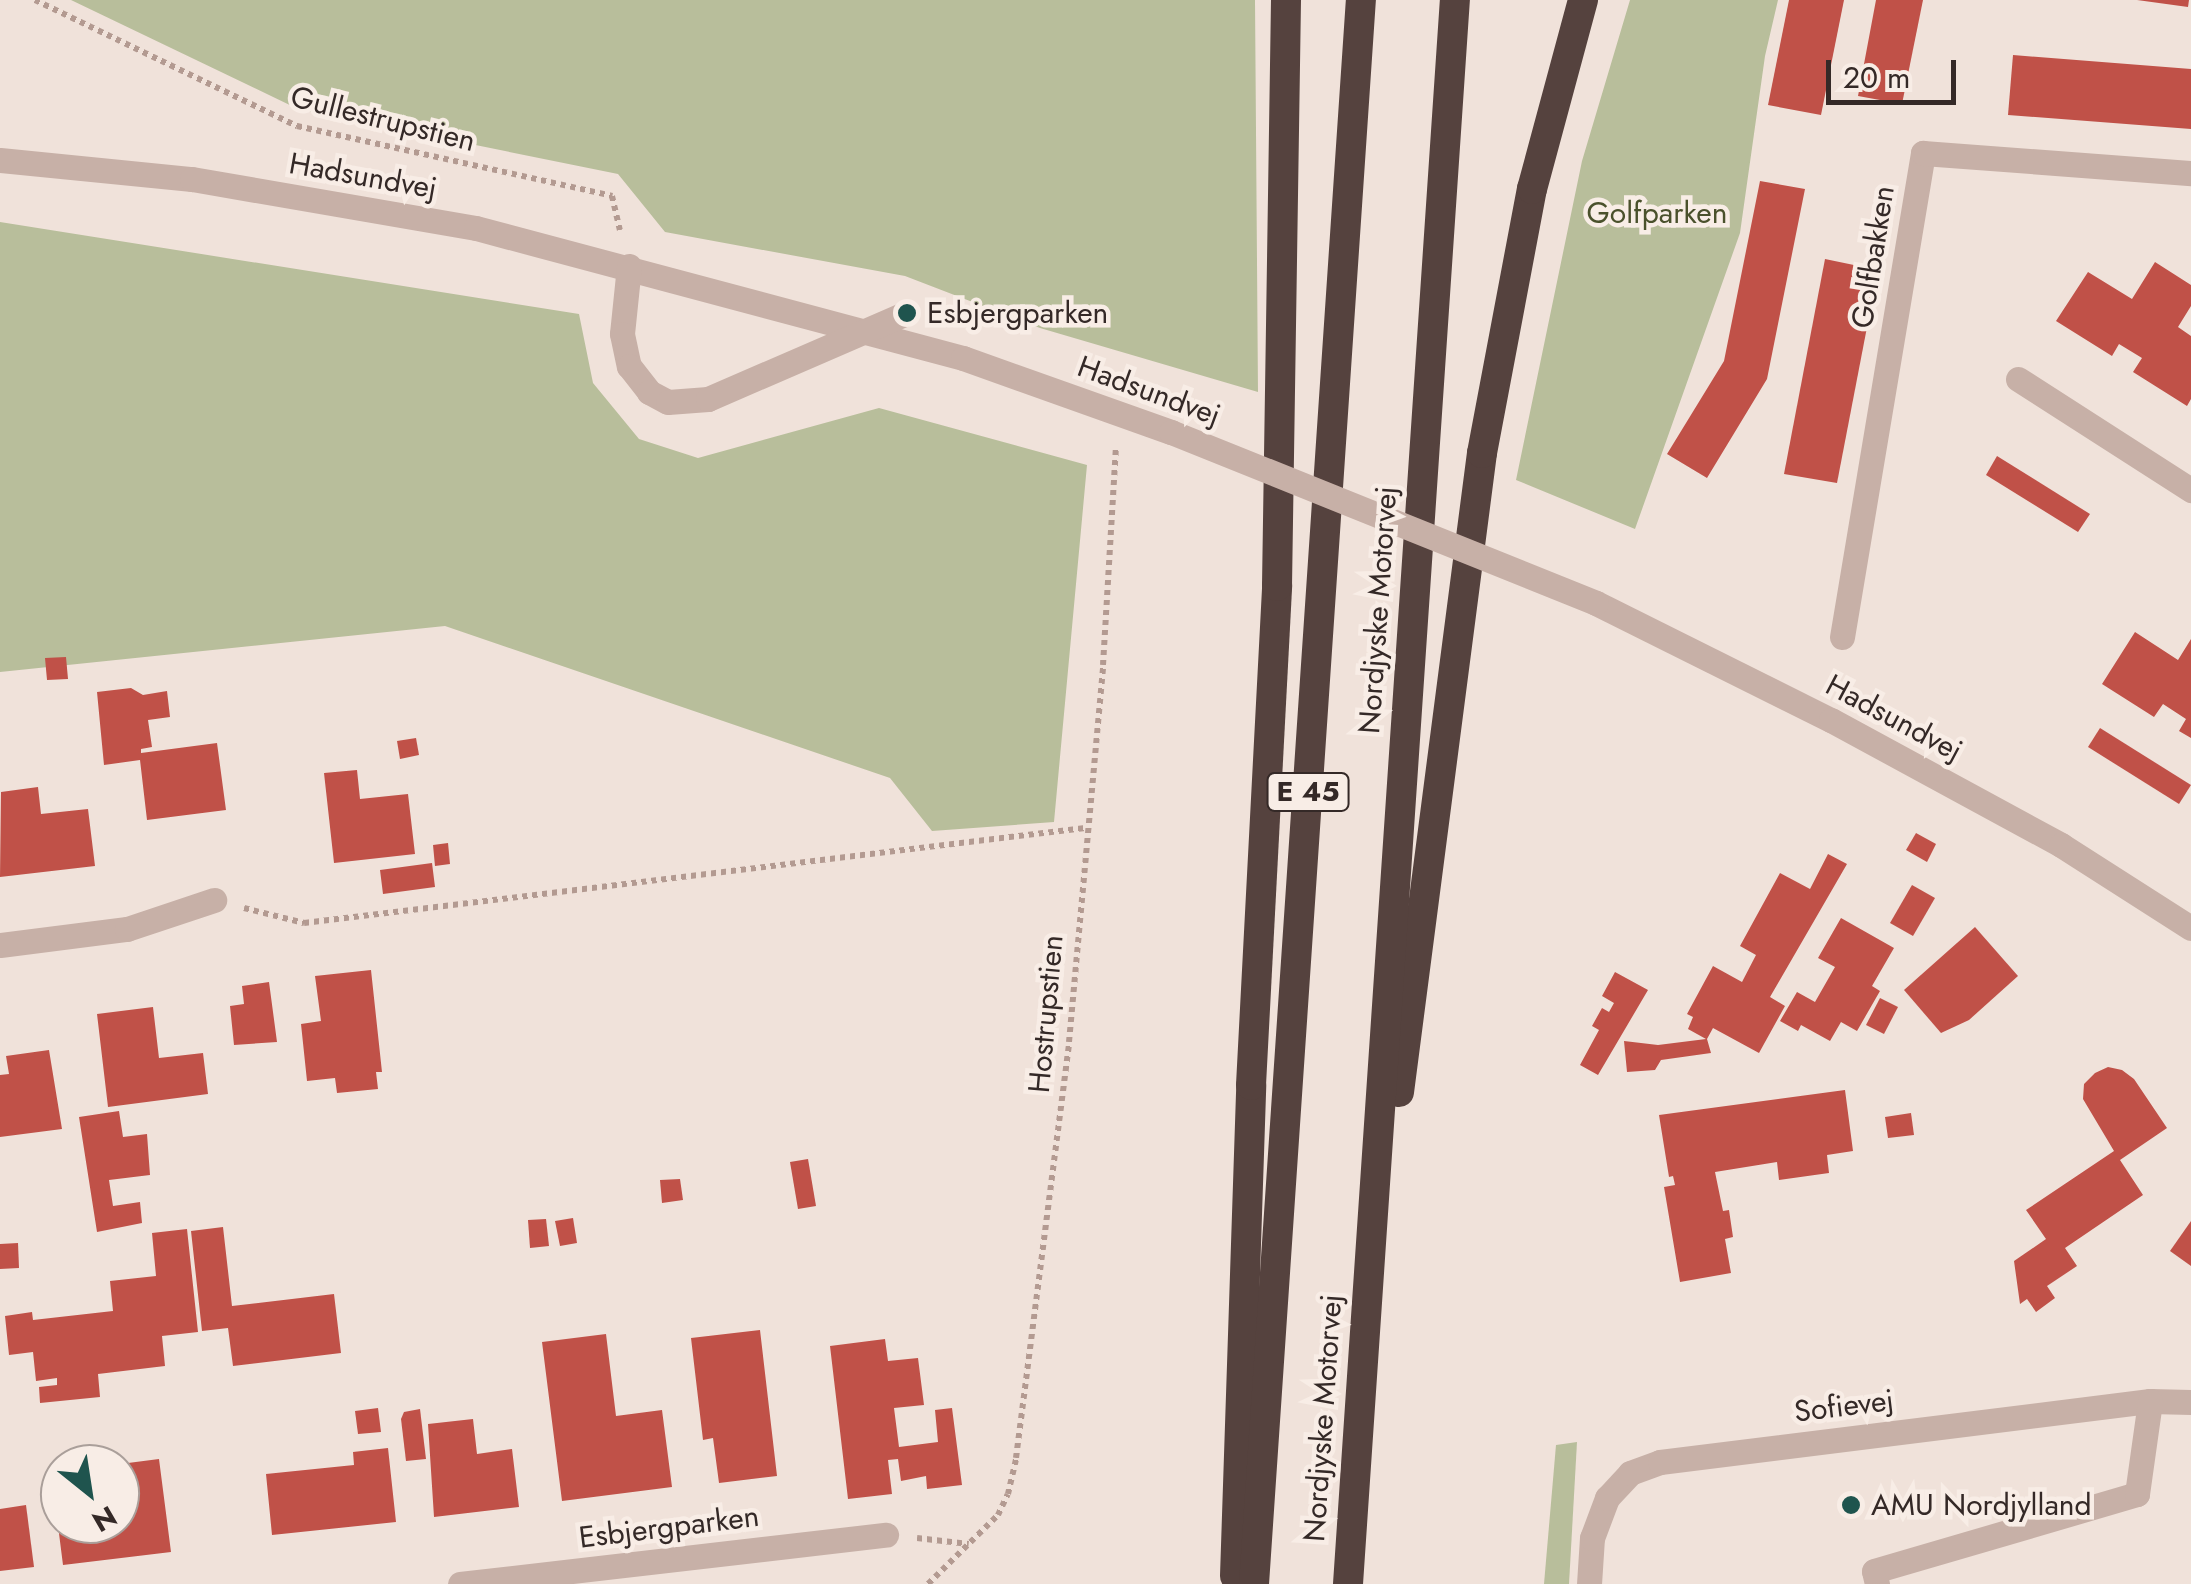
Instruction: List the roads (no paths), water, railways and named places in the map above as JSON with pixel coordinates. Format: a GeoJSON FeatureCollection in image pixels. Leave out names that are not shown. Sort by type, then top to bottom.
{"type":"FeatureCollection","features":[{"type":"Feature","properties":{"kind":"highway"},"geometry":{"type":"LineString","coordinates":[[1235,1584],[1251,1085],[1277,586],[1286,0]]}},
{"type":"Feature","properties":{"kind":"highway","name":"Nordjyske Motorvej"},"geometry":{"type":"LineString","coordinates":[[1254,1584],[1361,0]]}},
{"type":"Feature","properties":{"kind":"highway","name":"Nordjyske Motorvej"},"geometry":{"type":"LineString","coordinates":[[1348,1584],[1454,0]]}},
{"type":"Feature","properties":{"kind":"highway"},"geometry":{"type":"LineString","coordinates":[[1359,1402],[1482,453],[1532,190],[1583,0]]}},
{"type":"Feature","properties":{"kind":"street","name":"Golfbakken"},"geometry":{"type":"LineString","coordinates":[[1842,637],[1923,154],[2191,172]]}},
{"type":"Feature","properties":{"kind":"street","name":"Hadsundvej"},"geometry":{"type":"LineString","coordinates":[[0,160],[249,189],[476,228],[963,358],[1171,432],[1596,603],[1830,720],[2044,836],[2191,928]]}},
{"type":"Feature","properties":{"kind":"street"},"geometry":{"type":"LineString","coordinates":[[628,266],[622,334],[629,366],[649,392],[668,402],[708,399],[907,313]]}},
{"type":"Feature","properties":{"kind":"street"},"geometry":{"type":"LineString","coordinates":[[2018,379],[2191,490]]}},
{"type":"Feature","properties":{"kind":"street"},"geometry":{"type":"LineString","coordinates":[[0,946],[128,929],[214,900]]}},
{"type":"Feature","properties":{"kind":"street"},"geometry":{"type":"LineString","coordinates":[[1878,1584],[1874,1571],[2136,1494],[2150,1402]]}},
{"type":"Feature","properties":{"kind":"street","name":"Sofievej"},"geometry":{"type":"LineString","coordinates":[[1590,1584],[1592,1538],[1607,1498],[1630,1472],[1660,1462],[2150,1402],[2191,1402]]}},
{"type":"Feature","properties":{"kind":"street","name":"Esbjergparken"},"geometry":{"type":"LineString","coordinates":[[460,1584],[886,1535]]}},
{"type":"Feature","properties":{"kind":"place","name":"Esbjergparken"},"geometry":{"type":"Point","coordinates":[907,313]}},
{"type":"Feature","properties":{"kind":"place","name":"AMU Nordjylland"},"geometry":{"type":"Point","coordinates":[1851,1505]}},
{"type":"Feature","properties":{"kind":"park label","name":"Golfparken"},"geometry":{"type":"Point","coordinates":[1657,213]}}]}
